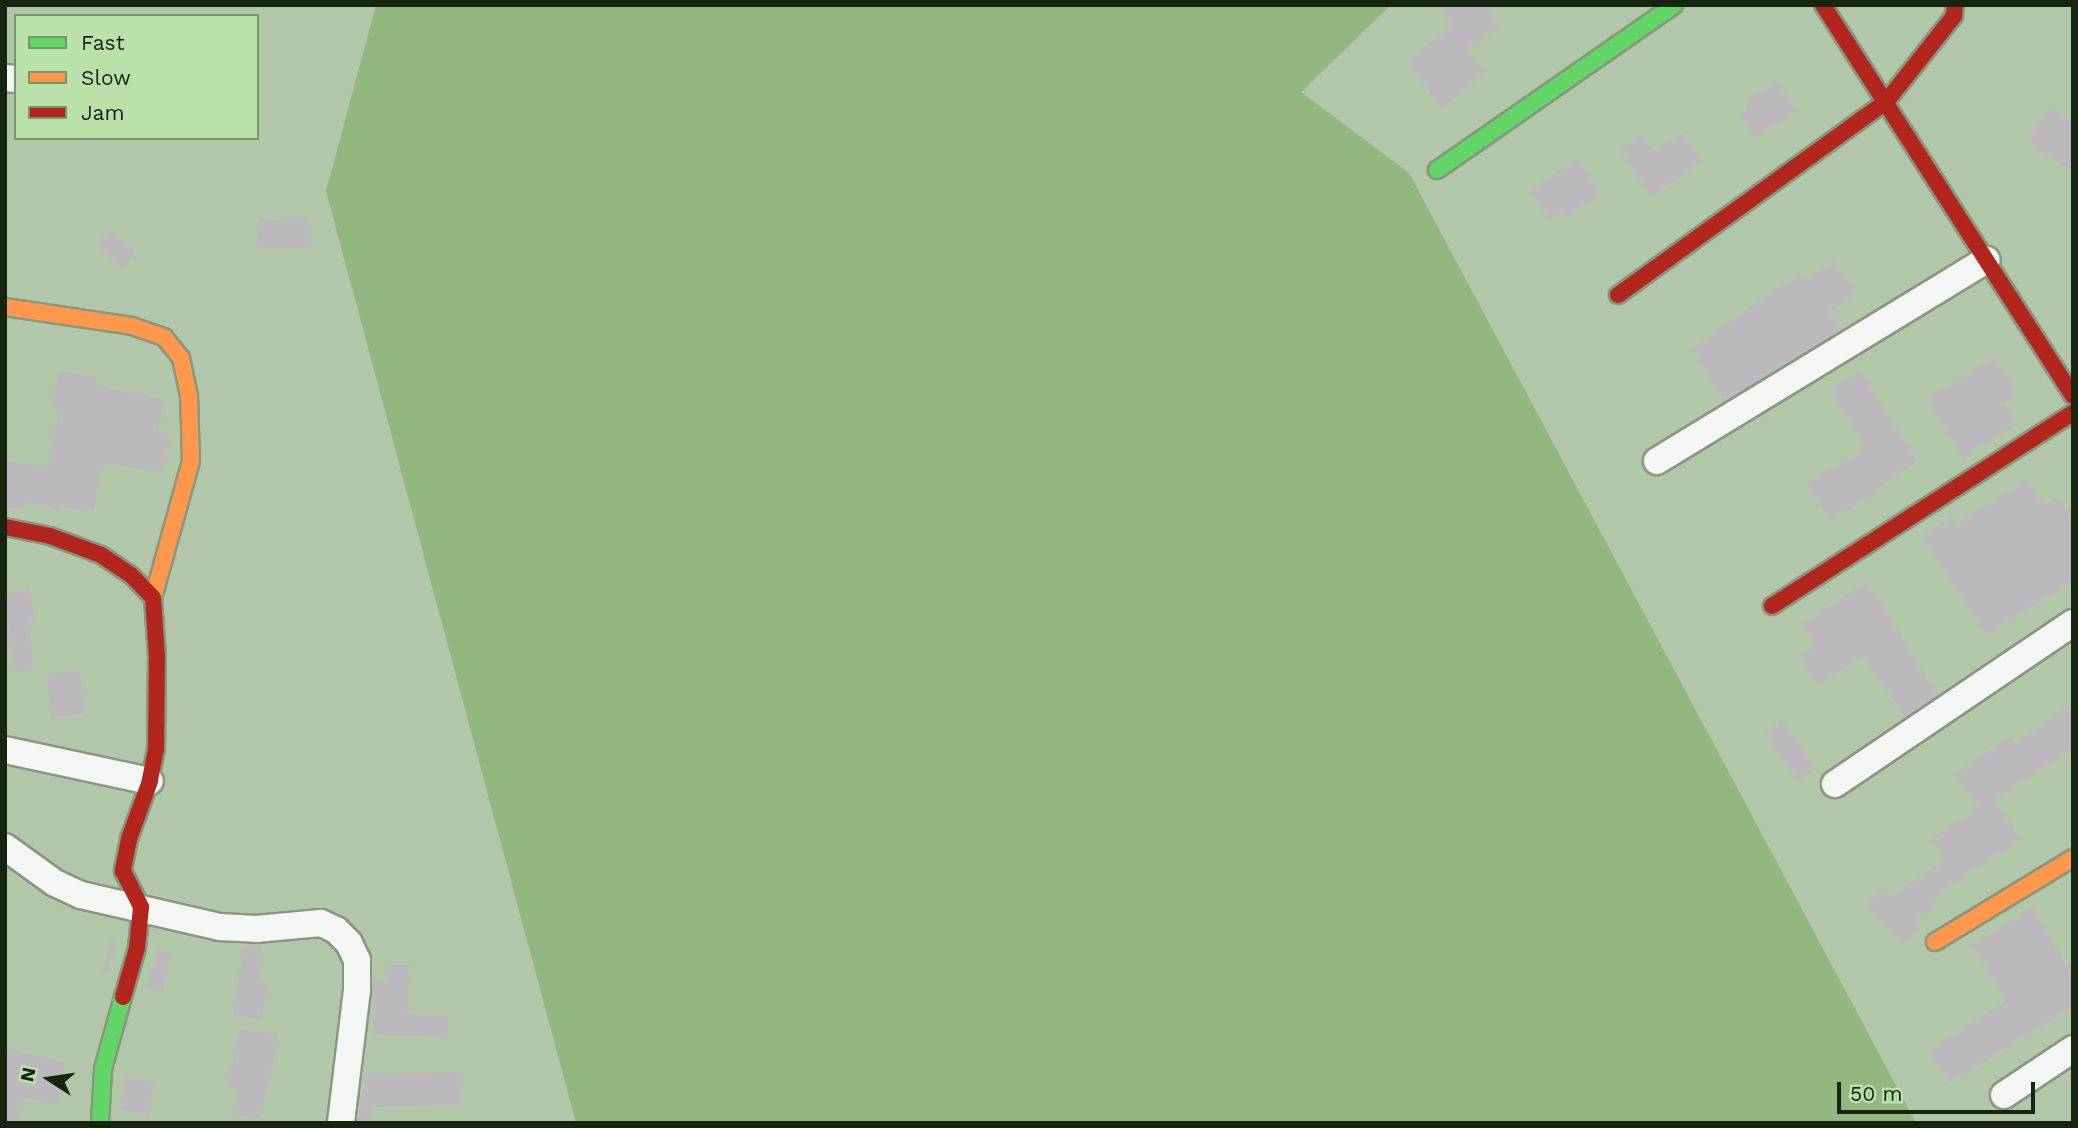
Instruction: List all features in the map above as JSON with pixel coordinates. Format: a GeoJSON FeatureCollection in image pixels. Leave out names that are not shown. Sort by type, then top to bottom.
{"type":"FeatureCollection","features":[{"type":"Feature","properties":{"kind":"street"},"geometry":{"type":"LineString","coordinates":[[1437,170],[1674,5]]}},
{"type":"Feature","properties":{"kind":"street"},"geometry":{"type":"LineString","coordinates":[[1823,5],[2073,396]]}},
{"type":"Feature","properties":{"kind":"street"},"geometry":{"type":"LineString","coordinates":[[1618,295],[1886,102],[1954,16],[1955,5]]}},
{"type":"Feature","properties":{"kind":"street"},"geometry":{"type":"LineString","coordinates":[[1657,461],[1986,260]]}},
{"type":"Feature","properties":{"kind":"street"},"geometry":{"type":"LineString","coordinates":[[5,307],[132,326],[164,337],[181,358],[189,395],[191,461],[153,598],[158,709],[150,781],[128,839],[123,871],[141,907],[136,948],[103,1069],[100,1123]]}},
{"type":"Feature","properties":{"kind":"street"},"geometry":{"type":"LineString","coordinates":[[1772,606],[2073,413]]}},
{"type":"Feature","properties":{"kind":"street"},"geometry":{"type":"LineString","coordinates":[[5,527],[50,536],[101,555],[132,576],[153,598]]}},
{"type":"Feature","properties":{"kind":"street"},"geometry":{"type":"LineString","coordinates":[[1835,784],[2073,623]]}},
{"type":"Feature","properties":{"kind":"street"},"geometry":{"type":"LineString","coordinates":[[5,750],[150,781]]}},
{"type":"Feature","properties":{"kind":"street"},"geometry":{"type":"LineString","coordinates":[[5,847],[55,883],[81,895],[220,927],[256,929],[320,923],[336,930],[349,943],[357,960],[357,989],[341,1123]]}},
{"type":"Feature","properties":{"kind":"street"},"geometry":{"type":"LineString","coordinates":[[1935,942],[2073,858]]}},
{"type":"Feature","properties":{"kind":"street"},"geometry":{"type":"LineString","coordinates":[[2004,1095],[2073,1049]]}},
{"type":"Feature","properties":{"kind":"green space"},"geometry":{"type":"Polygon","coordinates":[[[376,5],[1391,5],[1301,92],[1409,173],[1916,1123],[576,1123],[326,191],[376,5]]]}},
{"type":"Feature","properties":{"kind":"building"},"geometry":{"type":"Polygon","coordinates":[[[1437,5],[1484,5],[1499,27],[1466,48],[1485,72],[1442,107],[1407,62],[1452,26],[1437,5]]]}},
{"type":"Feature","properties":{"kind":"building"},"geometry":{"type":"Polygon","coordinates":[[[1776,81],[1796,110],[1755,138],[1740,115],[1747,111],[1745,108],[1751,104],[1748,100],[1776,81]]]}},
{"type":"Feature","properties":{"kind":"building"},"geometry":{"type":"Polygon","coordinates":[[[2050,108],[2073,123],[2073,171],[2031,144],[2031,136],[2050,108]]]}},
{"type":"Feature","properties":{"kind":"building"},"geometry":{"type":"Polygon","coordinates":[[[1682,134],[1701,162],[1651,196],[1620,150],[1643,135],[1654,152],[1682,134]]]}},
{"type":"Feature","properties":{"kind":"building"},"geometry":{"type":"Polygon","coordinates":[[[1578,160],[1600,194],[1565,217],[1562,212],[1549,220],[1531,192],[1578,160]]]}},
{"type":"Feature","properties":{"kind":"building"},"geometry":{"type":"Polygon","coordinates":[[[259,218],[280,221],[281,218],[310,219],[309,249],[256,247],[259,218]]]}},
{"type":"Feature","properties":{"kind":"building"},"geometry":{"type":"Polygon","coordinates":[[[109,230],[135,253],[122,268],[96,245],[109,230]]]}},
{"type":"Feature","properties":{"kind":"building"},"geometry":{"type":"Polygon","coordinates":[[[1834,261],[1856,293],[1828,312],[1842,330],[1725,401],[1692,349],[1798,274],[1804,282],[1834,261]]]}},
{"type":"Feature","properties":{"kind":"building"},"geometry":{"type":"Polygon","coordinates":[[[1995,358],[2017,394],[2003,403],[2016,424],[1963,458],[1927,399],[1995,358]]]}},
{"type":"Feature","properties":{"kind":"building"},"geometry":{"type":"Polygon","coordinates":[[[59,371],[96,377],[95,385],[164,400],[158,432],[169,434],[169,442],[162,472],[102,463],[94,512],[59,506],[58,509],[25,501],[23,509],[5,507],[5,461],[47,467],[60,409],[52,407],[59,371]]]}},
{"type":"Feature","properties":{"kind":"building"},"geometry":{"type":"Polygon","coordinates":[[[1860,371],[1917,461],[1878,487],[1880,491],[1830,519],[1806,484],[1866,449],[1831,391],[1860,371]]]}},
{"type":"Feature","properties":{"kind":"building"},"geometry":{"type":"Polygon","coordinates":[[[2027,480],[2044,506],[2058,498],[2073,520],[2073,580],[1986,634],[1923,537],[1951,518],[1956,525],[2027,480]]]}},
{"type":"Feature","properties":{"kind":"building"},"geometry":{"type":"Polygon","coordinates":[[[1868,582],[1937,696],[1906,717],[1862,655],[1819,684],[1799,657],[1816,645],[1802,624],[1868,582]]]}},
{"type":"Feature","properties":{"kind":"building"},"geometry":{"type":"Polygon","coordinates":[[[29,589],[35,620],[29,621],[34,670],[14,672],[9,625],[5,626],[5,594],[29,589]]]}},
{"type":"Feature","properties":{"kind":"building"},"geometry":{"type":"Polygon","coordinates":[[[80,670],[85,714],[51,717],[46,674],[80,670]]]}},
{"type":"Feature","properties":{"kind":"building"},"geometry":{"type":"Polygon","coordinates":[[[2073,703],[2073,748],[1994,799],[2020,839],[1931,898],[1936,906],[1914,920],[1920,926],[1903,943],[1866,905],[1883,888],[1891,896],[1945,861],[1931,839],[1979,808],[1955,774],[2012,737],[2016,743],[2073,703]]]}},
{"type":"Feature","properties":{"kind":"building"},"geometry":{"type":"Polygon","coordinates":[[[1782,721],[1815,769],[1798,781],[1765,733],[1782,721]]]}},
{"type":"Feature","properties":{"kind":"building"},"geometry":{"type":"Polygon","coordinates":[[[2033,908],[2073,977],[2073,1006],[1949,1083],[1929,1051],[2007,1001],[1972,945],[2033,908]]]}},
{"type":"Feature","properties":{"kind":"building"},"geometry":{"type":"Polygon","coordinates":[[[111,941],[116,943],[108,973],[102,971],[111,941]]]}},
{"type":"Feature","properties":{"kind":"building"},"geometry":{"type":"Polygon","coordinates":[[[244,945],[263,948],[259,982],[268,984],[261,1020],[233,1014],[244,945]]]}},
{"type":"Feature","properties":{"kind":"building"},"geometry":{"type":"Polygon","coordinates":[[[158,950],[169,952],[163,991],[147,988],[158,950]]]}},
{"type":"Feature","properties":{"kind":"building"},"geometry":{"type":"Polygon","coordinates":[[[387,965],[409,965],[407,1014],[448,1015],[447,1037],[374,1035],[373,979],[386,980],[387,965]]]}},
{"type":"Feature","properties":{"kind":"building"},"geometry":{"type":"Polygon","coordinates":[[[241,1028],[279,1037],[259,1119],[233,1114],[238,1089],[227,1087],[241,1028]]]}},
{"type":"Feature","properties":{"kind":"building"},"geometry":{"type":"Polygon","coordinates":[[[5,1049],[65,1062],[59,1105],[24,1098],[18,1123],[5,1123],[5,1049]]]}},
{"type":"Feature","properties":{"kind":"building"},"geometry":{"type":"Polygon","coordinates":[[[462,1072],[460,1105],[372,1107],[370,1123],[357,1123],[362,1102],[363,1074],[462,1072]]]}},
{"type":"Feature","properties":{"kind":"building"},"geometry":{"type":"Polygon","coordinates":[[[126,1078],[155,1083],[149,1115],[120,1110],[126,1078]]]}},
{"type":"Feature","properties":{"kind":"traffic: fast"},"geometry":{"type":"LineString","coordinates":[[1437,170],[1674,5]]}},
{"type":"Feature","properties":{"kind":"traffic: fast"},"geometry":{"type":"LineString","coordinates":[[100,1123],[103,1069],[123,997]]}},
{"type":"Feature","properties":{"kind":"traffic: slow"},"geometry":{"type":"LineString","coordinates":[[5,307],[132,326],[164,337],[181,358],[189,395],[191,461],[153,598]]}},
{"type":"Feature","properties":{"kind":"traffic: slow"},"geometry":{"type":"LineString","coordinates":[[1935,942],[2073,858]]}},
{"type":"Feature","properties":{"kind":"traffic: jam"},"geometry":{"type":"LineString","coordinates":[[1823,5],[2073,396]]}},
{"type":"Feature","properties":{"kind":"traffic: jam"},"geometry":{"type":"LineString","coordinates":[[1618,295],[1886,102],[1954,16],[1955,5]]}},
{"type":"Feature","properties":{"kind":"traffic: jam"},"geometry":{"type":"LineString","coordinates":[[1772,606],[2073,413]]}},
{"type":"Feature","properties":{"kind":"traffic: jam"},"geometry":{"type":"LineString","coordinates":[[5,527],[50,536],[101,555],[132,576],[153,598],[157,656],[156,749],[150,781],[129,839],[123,871],[141,907],[137,948],[123,997]]}}]}
